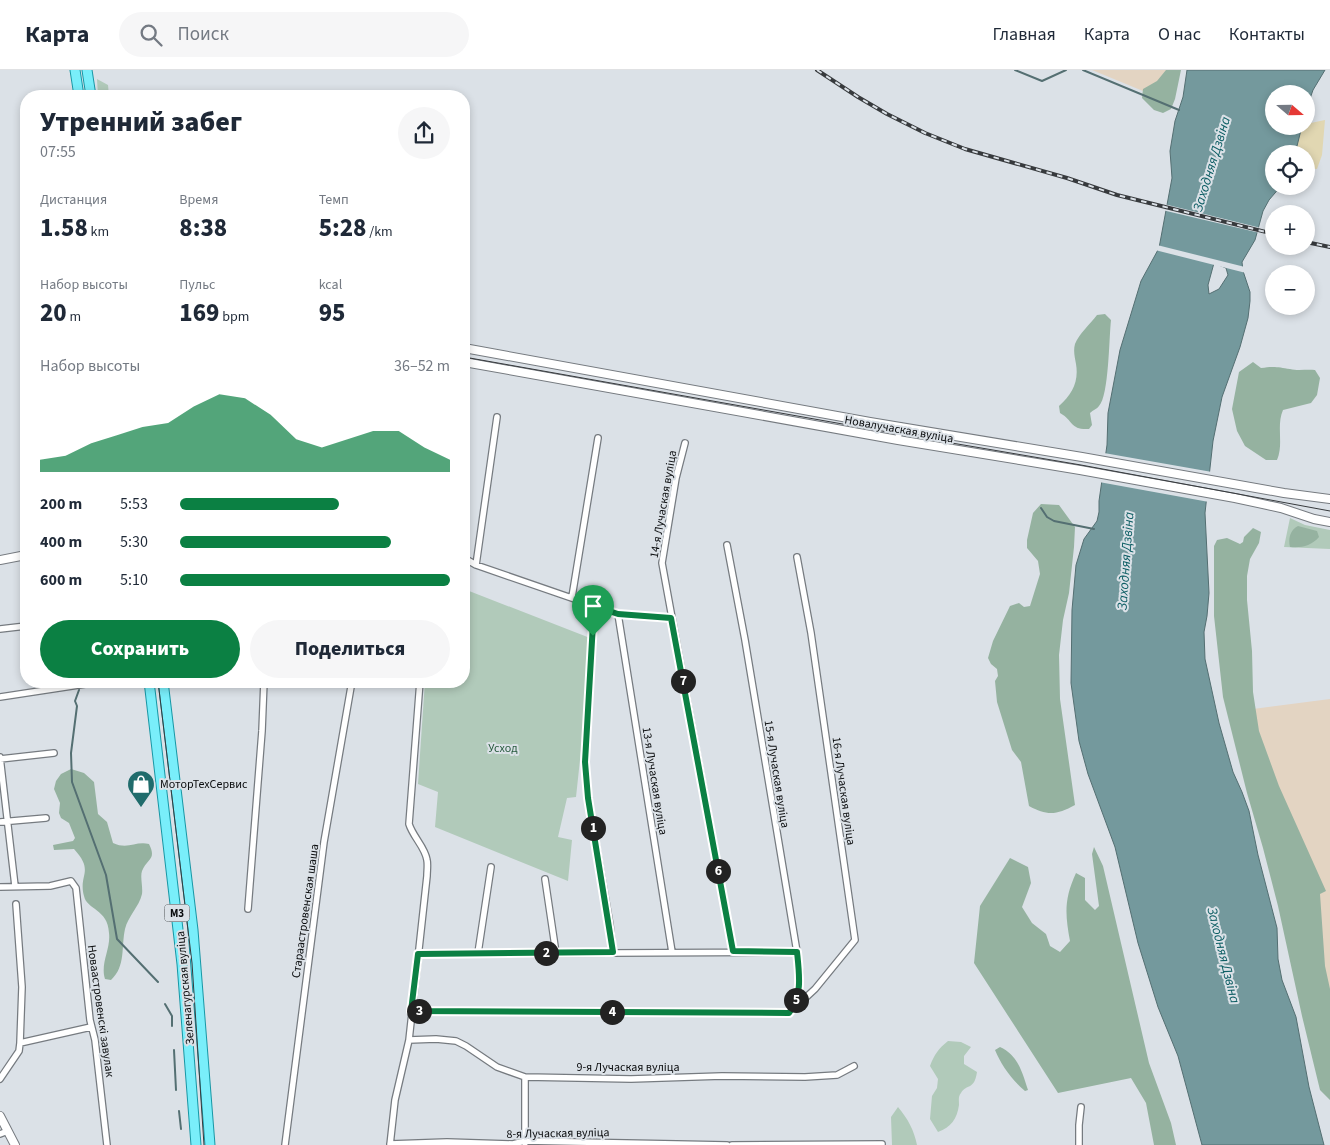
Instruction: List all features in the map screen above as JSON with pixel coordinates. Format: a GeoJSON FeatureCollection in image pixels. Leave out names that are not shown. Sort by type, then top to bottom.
{"type":"FeatureCollection","features":[{"type":"Feature","properties":{"kind":"main road"},"geometry":{"type":"LineString","coordinates":[[75,70],[78,90]]}},
{"type":"Feature","properties":{"kind":"main road"},"geometry":{"type":"LineString","coordinates":[[88,70],[90,90]]}},
{"type":"Feature","properties":{"kind":"main road","name":"Новалучаская вуліца"},"geometry":{"type":"LineString","coordinates":[[470,349],[1330,500]]}},
{"type":"Feature","properties":{"kind":"main road","name":"Новалучаская вуліца"},"geometry":{"type":"LineString","coordinates":[[470,363],[1235,498],[1281,508],[1314,519],[1330,522]]}},
{"type":"Feature","properties":{"kind":"main road"},"geometry":{"type":"LineString","coordinates":[[0,560],[20,556]]}},
{"type":"Feature","properties":{"kind":"main road","name":"Зеленагурская вуліца"},"geometry":{"type":"LineString","coordinates":[[150,688],[182,964],[196,1145]]}},
{"type":"Feature","properties":{"kind":"main road","name":"Зеленагурская вуліца"},"geometry":{"type":"LineString","coordinates":[[164,688],[195,955],[210,1145]]}},
{"type":"Feature","properties":{"kind":"main road"},"geometry":{"type":"LineString","coordinates":[[0,1116],[4,1133],[15,1145]]}},
{"type":"Feature","properties":{"kind":"street"},"geometry":{"type":"LineString","coordinates":[[476,565],[497,417]]}},
{"type":"Feature","properties":{"kind":"street"},"geometry":{"type":"LineString","coordinates":[[898,440],[900,426]]}},
{"type":"Feature","properties":{"kind":"street"},"geometry":{"type":"LineString","coordinates":[[572,597],[598,438]]}},
{"type":"Feature","properties":{"kind":"street","name":"14-я Лучаская вуліца"},"geometry":{"type":"LineString","coordinates":[[685,443],[676,478],[662,563],[733,951]]}},
{"type":"Feature","properties":{"kind":"street","name":"15-я Лучаская вуліца"},"geometry":{"type":"LineString","coordinates":[[727,545],[745,640],[797,952],[800,976],[796,1006]]}},
{"type":"Feature","properties":{"kind":"street","name":"16-я Лучаская вуліца"},"geometry":{"type":"LineString","coordinates":[[796,1006],[815,989],[855,940],[813,642],[797,557]]}},
{"type":"Feature","properties":{"kind":"street"},"geometry":{"type":"LineString","coordinates":[[470,562],[618,614],[671,618]]}},
{"type":"Feature","properties":{"kind":"street"},"geometry":{"type":"LineString","coordinates":[[594,606],[585,762],[588,798],[613,952]]}},
{"type":"Feature","properties":{"kind":"street","name":"13-я Лучаская вуліца"},"geometry":{"type":"LineString","coordinates":[[618,614],[672,952]]}},
{"type":"Feature","properties":{"kind":"street"},"geometry":{"type":"LineString","coordinates":[[0,629],[20,627]]}},
{"type":"Feature","properties":{"kind":"street"},"geometry":{"type":"LineString","coordinates":[[0,697],[59,688]]}},
{"type":"Feature","properties":{"kind":"street"},"geometry":{"type":"LineString","coordinates":[[248,909],[264,688]]}},
{"type":"Feature","properties":{"kind":"street","name":"Стараастровенская шаша"},"geometry":{"type":"LineString","coordinates":[[285,1145],[324,842],[351,688]]}},
{"type":"Feature","properties":{"kind":"street"},"geometry":{"type":"LineString","coordinates":[[390,1144],[395,1100],[409,1040],[427,859],[412,834],[409,824],[419,688]]}},
{"type":"Feature","properties":{"kind":"street"},"geometry":{"type":"LineString","coordinates":[[0,887],[15,886],[9,821],[0,758],[54,753]]}},
{"type":"Feature","properties":{"kind":"street"},"geometry":{"type":"LineString","coordinates":[[0,822],[46,818]]}},
{"type":"Feature","properties":{"kind":"street"},"geometry":{"type":"LineString","coordinates":[[169,844],[182,842]]}},
{"type":"Feature","properties":{"kind":"street"},"geometry":{"type":"LineString","coordinates":[[478,953],[491,867]]}},
{"type":"Feature","properties":{"kind":"street"},"geometry":{"type":"LineString","coordinates":[[546,879],[556,953]]}},
{"type":"Feature","properties":{"kind":"street","name":"Новаастровенскі завулак"},"geometry":{"type":"LineString","coordinates":[[15,886],[50,886],[71,881],[76,888],[108,1145]]}},
{"type":"Feature","properties":{"kind":"street"},"geometry":{"type":"LineString","coordinates":[[0,1079],[19,1051],[20,1043],[22,987],[16,904]]}},
{"type":"Feature","properties":{"kind":"street"},"geometry":{"type":"LineString","coordinates":[[418,954],[797,952]]}},
{"type":"Feature","properties":{"kind":"street"},"geometry":{"type":"LineString","coordinates":[[411,1011],[789,1013],[796,1006]]}},
{"type":"Feature","properties":{"kind":"street"},"geometry":{"type":"LineString","coordinates":[[20,1043],[92,1027]]}},
{"type":"Feature","properties":{"kind":"street","name":"9-я Лучаская вуліца"},"geometry":{"type":"LineString","coordinates":[[409,1040],[436,1039],[456,1041],[497,1067],[525,1077],[631,1079],[722,1076],[805,1077],[837,1075],[854,1066]]}},
{"type":"Feature","properties":{"kind":"street"},"geometry":{"type":"LineString","coordinates":[[525,1077],[525,1143]]}},
{"type":"Feature","properties":{"kind":"street"},"geometry":{"type":"LineString","coordinates":[[1079,1145],[1081,1107]]}},
{"type":"Feature","properties":{"kind":"street","name":"8-я Лучаская вуліца"},"geometry":{"type":"LineString","coordinates":[[390,1144],[447,1142],[727,1145]]}},
{"type":"Feature","properties":{"kind":"street"},"geometry":{"type":"LineString","coordinates":[[732,1145],[882,1144]]}},
{"type":"Feature","properties":{"kind":"shaded area"},"geometry":{"type":"Polygon","coordinates":[[[1092,70],[1169,70],[1160,98],[1092,70]]]}},
{"type":"Feature","properties":{"kind":"shaded area"},"geometry":{"type":"Polygon","coordinates":[[[1330,699],[1330,992],[1278,787],[1253,709],[1330,699]]]}},
{"type":"Feature","properties":{"kind":"green space"},"geometry":{"type":"Polygon","coordinates":[[[1166,70],[1181,70],[1171,109],[1163,113],[1154,110],[1142,98],[1143,89],[1157,81],[1166,70]]]}},
{"type":"Feature","properties":{"kind":"green space"},"geometry":{"type":"Polygon","coordinates":[[[97,79],[108,85],[108,90],[98,90],[97,79]]]}},
{"type":"Feature","properties":{"kind":"green space"},"geometry":{"type":"Polygon","coordinates":[[[1105,314],[1111,320],[1105,391],[1099,406],[1090,413],[1092,425],[1089,429],[1078,428],[1060,413],[1059,406],[1074,387],[1077,370],[1074,349],[1077,340],[1097,315],[1105,314]]]}},
{"type":"Feature","properties":{"kind":"green space"},"geometry":{"type":"Polygon","coordinates":[[[1253,362],[1261,368],[1276,367],[1315,370],[1320,378],[1317,395],[1311,403],[1283,410],[1280,422],[1280,448],[1277,460],[1266,460],[1245,446],[1237,431],[1232,409],[1239,372],[1253,362]]]}},
{"type":"Feature","properties":{"kind":"green space"},"geometry":{"type":"Polygon","coordinates":[[[1041,504],[1059,505],[1075,527],[1069,593],[1063,620],[1059,655],[1060,699],[1075,805],[1063,811],[1052,813],[1029,806],[1021,762],[1012,750],[997,702],[995,681],[998,676],[997,669],[988,658],[993,641],[1010,606],[1019,603],[1024,607],[1030,606],[1040,574],[1038,561],[1027,548],[1027,540],[1033,513],[1041,504]]]}},
{"type":"Feature","properties":{"kind":"green space"},"geometry":{"type":"Polygon","coordinates":[[[1290,518],[1305,525],[1330,530],[1330,549],[1284,547],[1290,518]]]}},
{"type":"Feature","properties":{"kind":"green space"},"geometry":{"type":"Polygon","coordinates":[[[1298,526],[1317,531],[1319,537],[1306,546],[1290,547],[1290,535],[1298,526]]]}},
{"type":"Feature","properties":{"kind":"green space"},"geometry":{"type":"Polygon","coordinates":[[[1253,528],[1261,532],[1259,543],[1250,559],[1247,576],[1247,600],[1252,651],[1253,692],[1259,731],[1279,786],[1326,891],[1320,894],[1325,966],[1330,989],[1330,1100],[1320,1090],[1278,906],[1223,697],[1214,616],[1214,546],[1217,540],[1227,538],[1240,544],[1253,528]]]}},
{"type":"Feature","properties":{"kind":"green space","name":"Усход"},"geometry":{"type":"Polygon","coordinates":[[[470,591],[590,638],[576,797],[567,798],[558,837],[572,840],[568,881],[435,827],[438,792],[418,784],[425,688],[470,688],[470,591]]]}},
{"type":"Feature","properties":{"kind":"green space"},"geometry":{"type":"Polygon","coordinates":[[[71,769],[84,773],[94,782],[98,814],[107,822],[113,843],[123,846],[149,844],[152,853],[142,871],[141,899],[128,920],[125,929],[119,969],[111,980],[105,979],[104,973],[109,945],[108,925],[101,914],[86,901],[84,896],[84,863],[74,849],[54,850],[53,845],[73,841],[75,838],[69,823],[61,818],[59,813],[60,803],[54,789],[56,781],[61,774],[71,769]]]}},
{"type":"Feature","properties":{"kind":"green space"},"geometry":{"type":"Polygon","coordinates":[[[1094,847],[1103,866],[1149,1063],[1171,1123],[1176,1145],[1154,1145],[1146,1103],[1131,1078],[1058,1093],[974,963],[980,906],[1010,858],[1028,867],[1031,883],[1022,907],[1032,923],[1046,934],[1050,946],[1060,952],[1070,941],[1067,907],[1069,891],[1076,873],[1085,878],[1085,900],[1095,910],[1099,906],[1092,854],[1094,847]]]}},
{"type":"Feature","properties":{"kind":"green space"},"geometry":{"type":"Polygon","coordinates":[[[948,1041],[961,1042],[971,1047],[964,1056],[964,1064],[977,1072],[974,1082],[960,1094],[955,1118],[950,1125],[938,1132],[930,1119],[932,1096],[937,1088],[938,1079],[930,1066],[937,1052],[948,1041]]]}},
{"type":"Feature","properties":{"kind":"green space"},"geometry":{"type":"Polygon","coordinates":[[[1000,1047],[1015,1059],[1028,1090],[1025,1091],[1004,1067],[995,1050],[1000,1047]]]}},
{"type":"Feature","properties":{"kind":"green space"},"geometry":{"type":"Polygon","coordinates":[[[898,1107],[910,1125],[917,1145],[892,1145],[891,1117],[898,1107]]]}},
{"type":"Feature","properties":{"kind":"sand"},"geometry":{"type":"Polygon","coordinates":[[[1325,120],[1322,155],[1317,169],[1315,169],[1315,145],[1297,145],[1300,135],[1315,135],[1315,122],[1325,120]]]}},
{"type":"Feature","properties":{"kind":"water","name":"Заходняя Дзвіна"},"geometry":{"type":"Polygon","coordinates":[[[1187,70],[1325,70],[1315,87],[1315,85],[1265,85],[1265,135],[1300,135],[1297,145],[1265,145],[1265,195],[1273,195],[1265,205],[1255,240],[1242,262],[1250,292],[1250,301],[1248,318],[1240,347],[1222,397],[1213,441],[1205,513],[1209,593],[1204,632],[1205,659],[1219,723],[1233,772],[1249,811],[1277,928],[1278,959],[1282,980],[1296,1017],[1309,1087],[1324,1145],[1202,1145],[1178,1056],[1158,1007],[1138,943],[1115,847],[1088,774],[1079,741],[1071,683],[1072,610],[1076,565],[1084,539],[1097,521],[1099,512],[1107,445],[1108,413],[1120,350],[1141,281],[1159,248],[1172,178],[1170,151],[1175,121],[1183,97],[1187,70]],[[1214,263],[1208,285],[1209,294],[1219,289],[1228,275],[1226,268],[1214,263]]]}},
{"type":"Feature","properties":{"kind":"pier"},"geometry":{"type":"Polygon","coordinates":[[[1164,204],[1261,228],[1260,233],[1162,210],[1164,204]]]}},
{"type":"Feature","properties":{"kind":"pier"},"geometry":{"type":"Polygon","coordinates":[[[1157,245],[1245,267],[1246,273],[1155,250],[1157,245]]]}},
{"type":"Feature","properties":{"kind":"pier"},"geometry":{"type":"Polygon","coordinates":[[[1104,453],[1212,472],[1209,502],[1099,482],[1104,453]]]}},
{"type":"Feature","properties":{"kind":"waterway"},"geometry":{"type":"LineString","coordinates":[[1015,70],[1042,81],[1066,70]]}},
{"type":"Feature","properties":{"kind":"waterway"},"geometry":{"type":"LineString","coordinates":[[1083,70],[1179,110]]}},
{"type":"Feature","properties":{"kind":"waterway"},"geometry":{"type":"LineString","coordinates":[[1041,508],[1047,517],[1054,521],[1094,529]]}},
{"type":"Feature","properties":{"kind":"waterway"},"geometry":{"type":"LineString","coordinates":[[79,690],[75,701],[77,706],[71,753],[72,782],[106,875],[117,939],[158,982]]}},
{"type":"Feature","properties":{"kind":"waterway"},"geometry":{"type":"LineString","coordinates":[[165,1004],[172,1016],[172,1026]]}},
{"type":"Feature","properties":{"kind":"waterway"},"geometry":{"type":"LineString","coordinates":[[174,1050],[176,1090]]}},
{"type":"Feature","properties":{"kind":"waterway"},"geometry":{"type":"LineString","coordinates":[[179,1111],[181,1129]]}},
{"type":"Feature","properties":{"kind":"tram line"},"geometry":{"type":"LineString","coordinates":[[470,358],[1081,465],[1330,511]]}},
{"type":"Feature","properties":{"kind":"tram line"},"geometry":{"type":"LineString","coordinates":[[159,688],[192,963],[204,1145]]}},
{"type":"Feature","properties":{"kind":"railway"},"geometry":{"type":"LineString","coordinates":[[817,70],[887,114],[925,133],[965,149],[1067,178],[1117,195],[1265,232]]}},
{"type":"Feature","properties":{"kind":"railway"},"geometry":{"type":"LineString","coordinates":[[1315,244],[1330,247]]}},
{"type":"Feature","properties":{"kind":"place","name":"МоторТехСервис"},"geometry":{"type":"Point","coordinates":[141,808]}},
{"type":"Feature","properties":{"kind":"route"},"geometry":{"type":"LineString","coordinates":[[594,606],[618,614],[671,618],[733,951],[797,952],[800,976],[796,1006],[789,1013],[411,1011],[418,954],[613,952],[588,798],[585,762],[593,636],[594,606]]}}]}
